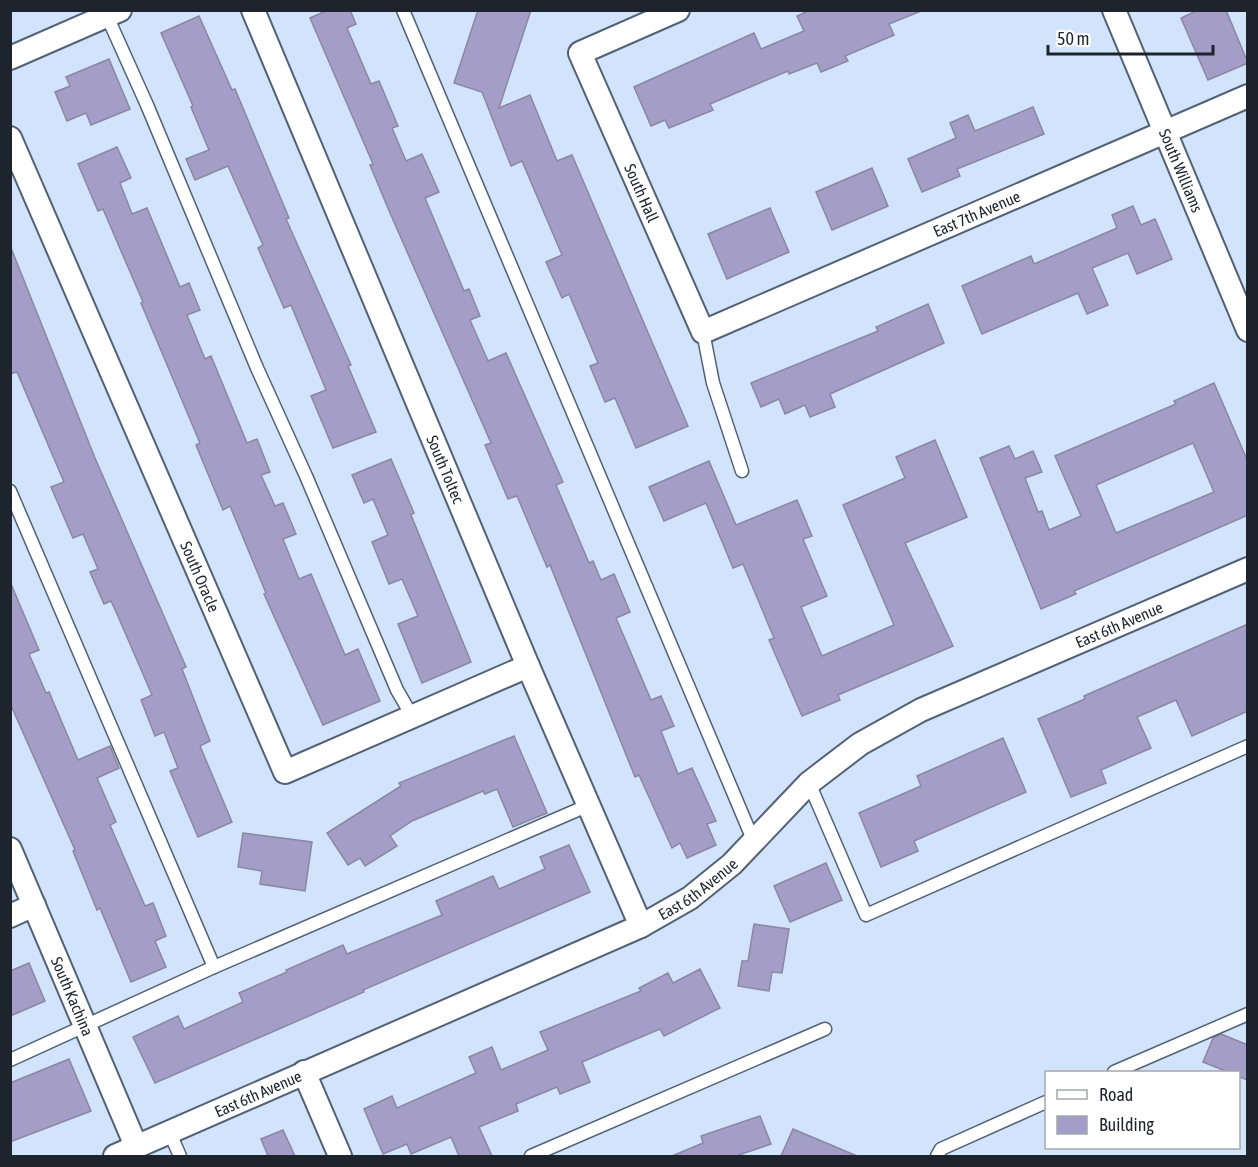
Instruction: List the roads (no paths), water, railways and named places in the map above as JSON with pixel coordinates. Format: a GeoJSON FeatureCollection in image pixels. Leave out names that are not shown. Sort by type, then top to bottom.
{"type":"FeatureCollection","features":[{"type":"Feature","properties":{"kind":"street","name":"South Toltec"},"geometry":{"type":"LineString","coordinates":[[253,10],[528,666],[641,926]]}},
{"type":"Feature","properties":{"kind":"street","name":"South Hall"},"geometry":{"type":"LineString","coordinates":[[678,10],[580,53],[703,332]]}},
{"type":"Feature","properties":{"kind":"street","name":"South Williams"},"geometry":{"type":"LineString","coordinates":[[1114,10],[1248,330]]}},
{"type":"Feature","properties":{"kind":"street"},"geometry":{"type":"LineString","coordinates":[[10,58],[113,14]]}},
{"type":"Feature","properties":{"kind":"street","name":"East 7th Avenue"},"geometry":{"type":"LineString","coordinates":[[703,332],[1248,96]]}},
{"type":"Feature","properties":{"kind":"street","name":"South Oracle"},"geometry":{"type":"LineString","coordinates":[[10,138],[285,772],[528,666]]}},
{"type":"Feature","properties":{"kind":"street","name":"East 6th Avenue"},"geometry":{"type":"LineString","coordinates":[[114,1156],[641,926],[690,898],[732,864],[809,783],[860,744],[921,710],[1248,569]]}},
{"type":"Feature","properties":{"kind":"street","name":"South Kachina"},"geometry":{"type":"LineString","coordinates":[[10,849],[136,1146]]}},
{"type":"Feature","properties":{"kind":"street"},"geometry":{"type":"LineString","coordinates":[[10,916],[34,905]]}},
{"type":"Feature","properties":{"kind":"street"},"geometry":{"type":"LineString","coordinates":[[304,1072],[340,1156]]}},
{"type":"Feature","properties":{"kind":"lane"},"geometry":{"type":"LineString","coordinates":[[403,10],[754,842]]}},
{"type":"Feature","properties":{"kind":"lane"},"geometry":{"type":"LineString","coordinates":[[113,14],[147,105],[257,368],[306,476],[397,690],[412,716]]}},
{"type":"Feature","properties":{"kind":"lane"},"geometry":{"type":"LineString","coordinates":[[703,332],[713,383],[742,471]]}},
{"type":"Feature","properties":{"kind":"lane"},"geometry":{"type":"LineString","coordinates":[[10,491],[214,967]]}},
{"type":"Feature","properties":{"kind":"lane"},"geometry":{"type":"LineString","coordinates":[[809,783],[866,915],[1248,746]]}},
{"type":"Feature","properties":{"kind":"lane"},"geometry":{"type":"LineString","coordinates":[[10,1060],[214,967],[589,805]]}},
{"type":"Feature","properties":{"kind":"lane"},"geometry":{"type":"LineString","coordinates":[[1116,1071],[1248,1014]]}},
{"type":"Feature","properties":{"kind":"lane"},"geometry":{"type":"LineString","coordinates":[[531,1156],[825,1029]]}},
{"type":"Feature","properties":{"kind":"lane"},"geometry":{"type":"LineString","coordinates":[[937,1156],[941,1149],[1045,1103]]}},
{"type":"Feature","properties":{"kind":"lane"},"geometry":{"type":"LineString","coordinates":[[169,1131],[180,1156]]}}]}
